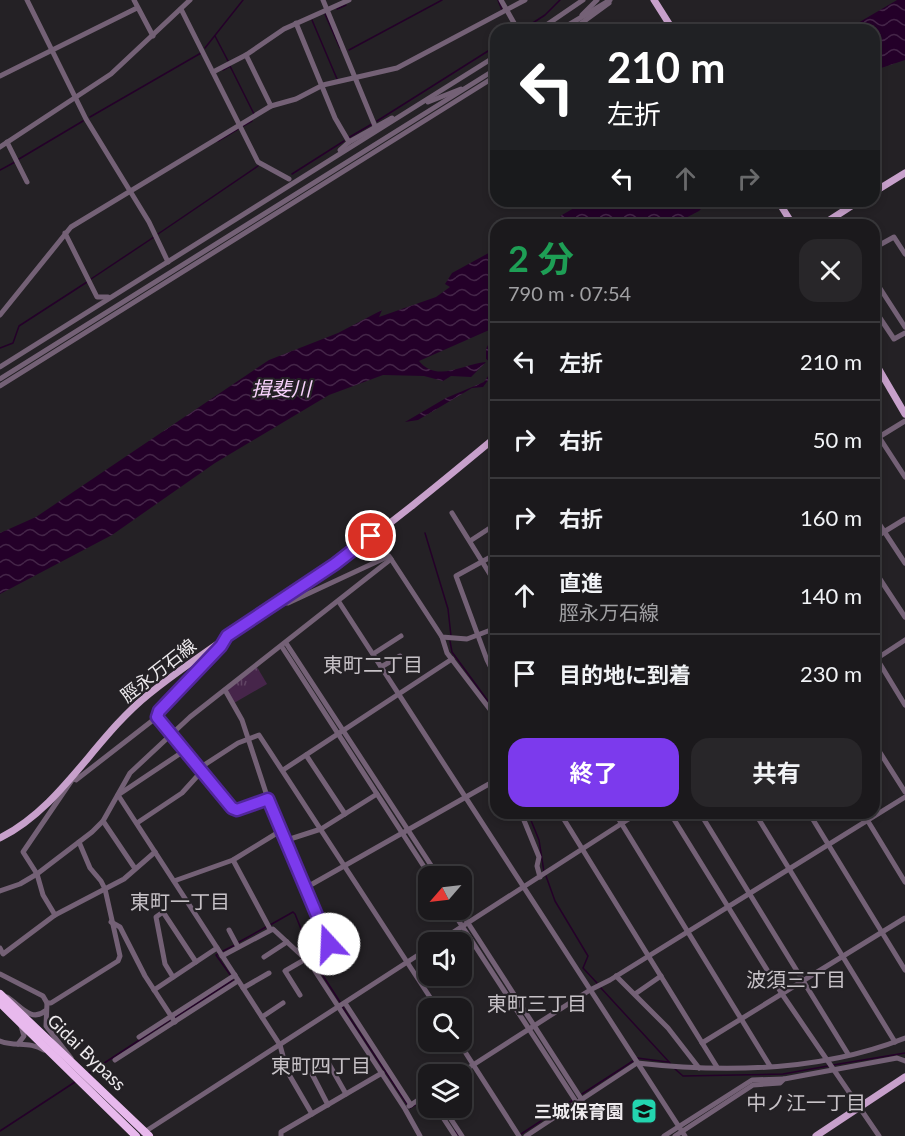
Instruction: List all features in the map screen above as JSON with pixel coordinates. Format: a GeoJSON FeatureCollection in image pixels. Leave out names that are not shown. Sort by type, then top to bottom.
{"type":"FeatureCollection","features":[{"type":"Feature","properties":{"kind":"highway","name":"Gidai Bypass"},"geometry":{"type":"LineString","coordinates":[[0,997],[73,1062],[142,1135]]}},
{"type":"Feature","properties":{"kind":"highway","name":"Gidai Bypass"},"geometry":{"type":"LineString","coordinates":[[0,997],[75,1074],[142,1135]]}},
{"type":"Feature","properties":{"kind":"main road"},"geometry":{"type":"LineString","coordinates":[[654,0],[669,24]]}},
{"type":"Feature","properties":{"kind":"main road"},"geometry":{"type":"LineString","coordinates":[[880,188],[905,173]]}},
{"type":"Feature","properties":{"kind":"main road"},"geometry":{"type":"LineString","coordinates":[[831,219],[850,207]]}},
{"type":"Feature","properties":{"kind":"main road"},"geometry":{"type":"LineString","coordinates":[[880,371],[905,414]]}},
{"type":"Feature","properties":{"kind":"main road","name":"脛永万石線"},"geometry":{"type":"LineString","coordinates":[[0,838],[30,821],[71,779],[104,736],[133,708],[227,636],[335,564],[490,442]]}},
{"type":"Feature","properties":{"kind":"main road"},"geometry":{"type":"LineString","coordinates":[[816,1136],[905,1077]]}},
{"type":"Feature","properties":{"kind":"street"},"geometry":{"type":"LineString","coordinates":[[27,0],[74,98],[130,191],[168,262]]}},
{"type":"Feature","properties":{"kind":"street"},"geometry":{"type":"LineString","coordinates":[[134,0],[153,36]]}},
{"type":"Feature","properties":{"kind":"street"},"geometry":{"type":"LineString","coordinates":[[4,144],[111,74],[190,0]]}},
{"type":"Feature","properties":{"kind":"street"},"geometry":{"type":"LineString","coordinates":[[323,0],[357,77],[375,126]]}},
{"type":"Feature","properties":{"kind":"street"},"geometry":{"type":"LineString","coordinates":[[213,72],[246,56],[284,28],[349,0]]}},
{"type":"Feature","properties":{"kind":"street"},"geometry":{"type":"LineString","coordinates":[[501,0],[514,24]]}},
{"type":"Feature","properties":{"kind":"street"},"geometry":{"type":"LineString","coordinates":[[0,315],[71,226],[271,106],[296,99],[323,85],[397,68],[525,0]]}},
{"type":"Feature","properties":{"kind":"street"},"geometry":{"type":"LineString","coordinates":[[548,24],[583,0]]}},
{"type":"Feature","properties":{"kind":"street"},"geometry":{"type":"LineString","coordinates":[[581,17],[597,0]]}},
{"type":"Feature","properties":{"kind":"street"},"geometry":{"type":"LineString","coordinates":[[570,24],[611,0]]}},
{"type":"Feature","properties":{"kind":"street"},"geometry":{"type":"LineString","coordinates":[[580,24],[611,0]]}},
{"type":"Feature","properties":{"kind":"street"},"geometry":{"type":"LineString","coordinates":[[0,76],[137,8]]}},
{"type":"Feature","properties":{"kind":"street"},"geometry":{"type":"LineString","coordinates":[[181,9],[258,162],[289,179]]}},
{"type":"Feature","properties":{"kind":"street"},"geometry":{"type":"LineString","coordinates":[[296,23],[335,118],[349,142]]}},
{"type":"Feature","properties":{"kind":"street"},"geometry":{"type":"LineString","coordinates":[[246,56],[271,106]]}},
{"type":"Feature","properties":{"kind":"street"},"geometry":{"type":"LineString","coordinates":[[0,366],[490,60]]}},
{"type":"Feature","properties":{"kind":"street"},"geometry":{"type":"LineString","coordinates":[[0,379],[490,73]]}},
{"type":"Feature","properties":{"kind":"street"},"geometry":{"type":"LineString","coordinates":[[0,386],[490,80]]}},
{"type":"Feature","properties":{"kind":"street"},"geometry":{"type":"LineString","coordinates":[[333,158],[349,142],[375,126],[468,87]]}},
{"type":"Feature","properties":{"kind":"street"},"geometry":{"type":"LineString","coordinates":[[0,135],[27,182]]}},
{"type":"Feature","properties":{"kind":"street"},"geometry":{"type":"LineString","coordinates":[[272,195],[289,179],[312,171]]}},
{"type":"Feature","properties":{"kind":"street"},"geometry":{"type":"LineString","coordinates":[[65,233],[97,297],[109,298]]}},
{"type":"Feature","properties":{"kind":"street"},"geometry":{"type":"LineString","coordinates":[[880,245],[894,237],[905,254]]}},
{"type":"Feature","properties":{"kind":"street"},"geometry":{"type":"LineString","coordinates":[[880,288],[905,327]]}},
{"type":"Feature","properties":{"kind":"street"},"geometry":{"type":"LineString","coordinates":[[880,318],[894,339],[905,333]]}},
{"type":"Feature","properties":{"kind":"street"},"geometry":{"type":"LineString","coordinates":[[880,435],[905,421]]}},
{"type":"Feature","properties":{"kind":"street"},"geometry":{"type":"LineString","coordinates":[[880,443],[905,477]]}},
{"type":"Feature","properties":{"kind":"street"},"geometry":{"type":"LineString","coordinates":[[452,513],[490,573]]}},
{"type":"Feature","properties":{"kind":"street"},"geometry":{"type":"LineString","coordinates":[[880,534],[905,519]]}},
{"type":"Feature","properties":{"kind":"street"},"geometry":{"type":"LineString","coordinates":[[880,524],[905,563]]}},
{"type":"Feature","properties":{"kind":"street"},"geometry":{"type":"LineString","coordinates":[[470,541],[490,528]]}},
{"type":"Feature","properties":{"kind":"street"},"geometry":{"type":"LineString","coordinates":[[280,600],[288,603],[385,556],[391,560],[442,638],[452,659],[490,709]]}},
{"type":"Feature","properties":{"kind":"street"},"geometry":{"type":"LineString","coordinates":[[490,558],[456,576],[490,665]]}},
{"type":"Feature","properties":{"kind":"street"},"geometry":{"type":"LineString","coordinates":[[0,891],[20,884],[37,874],[79,843],[103,821],[137,766],[171,735],[391,560]]}},
{"type":"Feature","properties":{"kind":"street"},"geometry":{"type":"LineString","coordinates":[[880,579],[905,617]]}},
{"type":"Feature","properties":{"kind":"street"},"geometry":{"type":"LineString","coordinates":[[339,602],[682,1131]]}},
{"type":"Feature","properties":{"kind":"street"},"geometry":{"type":"LineString","coordinates":[[442,638],[467,639],[490,630]]}},
{"type":"Feature","properties":{"kind":"street"},"geometry":{"type":"LineString","coordinates":[[55,915],[43,896],[37,874],[23,852],[71,779],[93,768],[157,717],[159,711],[221,646],[227,636]]}},
{"type":"Feature","properties":{"kind":"street"},"geometry":{"type":"LineString","coordinates":[[373,654],[400,636]]}},
{"type":"Feature","properties":{"kind":"street"},"geometry":{"type":"LineString","coordinates":[[880,654],[905,640]]}},
{"type":"Feature","properties":{"kind":"street"},"geometry":{"type":"LineString","coordinates":[[284,645],[405,832],[424,866]]}},
{"type":"Feature","properties":{"kind":"street"},"geometry":{"type":"LineString","coordinates":[[381,667],[400,656]]}},
{"type":"Feature","properties":{"kind":"street"},"geometry":{"type":"LineString","coordinates":[[283,770],[452,659]]}},
{"type":"Feature","properties":{"kind":"street"},"geometry":{"type":"LineString","coordinates":[[880,665],[905,705]]}},
{"type":"Feature","properties":{"kind":"street"},"geometry":{"type":"LineString","coordinates":[[225,690],[242,720],[268,799],[329,939],[329,945],[319,954],[314,967]]}},
{"type":"Feature","properties":{"kind":"street"},"geometry":{"type":"LineString","coordinates":[[157,717],[232,808],[237,810],[268,799]]}},
{"type":"Feature","properties":{"kind":"street"},"geometry":{"type":"LineString","coordinates":[[340,732],[377,794],[430,866]]}},
{"type":"Feature","properties":{"kind":"street"},"geometry":{"type":"LineString","coordinates":[[136,823],[182,793],[200,771],[238,743],[259,735],[430,998]]}},
{"type":"Feature","properties":{"kind":"street"},"geometry":{"type":"LineString","coordinates":[[118,795],[184,751]]}},
{"type":"Feature","properties":{"kind":"street"},"geometry":{"type":"LineString","coordinates":[[880,752],[905,792]]}},
{"type":"Feature","properties":{"kind":"street"},"geometry":{"type":"LineString","coordinates":[[306,755],[345,814]]}},
{"type":"Feature","properties":{"kind":"street"},"geometry":{"type":"LineString","coordinates":[[307,887],[490,783]]}},
{"type":"Feature","properties":{"kind":"street"},"geometry":{"type":"LineString","coordinates":[[286,840],[321,829],[377,794]]}},
{"type":"Feature","properties":{"kind":"street"},"geometry":{"type":"LineString","coordinates":[[118,795],[280,1045],[287,1071],[312,1114]]}},
{"type":"Feature","properties":{"kind":"street"},"geometry":{"type":"LineString","coordinates":[[880,812],[905,797]]}},
{"type":"Feature","properties":{"kind":"street"},"geometry":{"type":"LineString","coordinates":[[523,819],[539,857],[537,866],[540,877]]}},
{"type":"Feature","properties":{"kind":"street"},"geometry":{"type":"LineString","coordinates":[[564,819],[717,1067]]}},
{"type":"Feature","properties":{"kind":"street"},"geometry":{"type":"LineString","coordinates":[[619,819],[770,1066]]}},
{"type":"Feature","properties":{"kind":"street"},"geometry":{"type":"LineString","coordinates":[[454,932],[629,819]]}},
{"type":"Feature","properties":{"kind":"street"},"geometry":{"type":"LineString","coordinates":[[674,819],[782,994],[879,1136]]}},
{"type":"Feature","properties":{"kind":"street"},"geometry":{"type":"LineString","coordinates":[[704,819],[848,1054]]}},
{"type":"Feature","properties":{"kind":"street"},"geometry":{"type":"LineString","coordinates":[[759,819],[895,1042]]}},
{"type":"Feature","properties":{"kind":"street"},"geometry":{"type":"LineString","coordinates":[[813,819],[905,970]]}},
{"type":"Feature","properties":{"kind":"street"},"geometry":{"type":"LineString","coordinates":[[474,1064],[867,820],[905,882]]}},
{"type":"Feature","properties":{"kind":"street"},"geometry":{"type":"LineString","coordinates":[[103,821],[134,867]]}},
{"type":"Feature","properties":{"kind":"street"},"geometry":{"type":"LineString","coordinates":[[174,881],[226,865],[282,830]]}},
{"type":"Feature","properties":{"kind":"street"},"geometry":{"type":"LineString","coordinates":[[47,1003],[51,1003],[118,961],[120,956],[105,889],[90,868],[79,843]]}},
{"type":"Feature","properties":{"kind":"street"},"geometry":{"type":"LineString","coordinates":[[0,948],[3,954],[55,915],[124,879],[134,867],[155,852]]}},
{"type":"Feature","properties":{"kind":"street"},"geometry":{"type":"LineString","coordinates":[[233,860],[270,929],[314,967],[420,1136]]}},
{"type":"Feature","properties":{"kind":"street"},"geometry":{"type":"LineString","coordinates":[[173,977],[165,964],[156,917],[163,912],[196,962]]}},
{"type":"Feature","properties":{"kind":"street"},"geometry":{"type":"LineString","coordinates":[[702,1043],[905,918]]}},
{"type":"Feature","properties":{"kind":"street"},"geometry":{"type":"LineString","coordinates":[[461,920],[579,1101]]}},
{"type":"Feature","properties":{"kind":"street"},"geometry":{"type":"LineString","coordinates":[[463,920],[465,925]]}},
{"type":"Feature","properties":{"kind":"street"},"geometry":{"type":"LineString","coordinates":[[111,922],[120,927],[154,990],[173,1019]]}},
{"type":"Feature","properties":{"kind":"street"},"geometry":{"type":"LineString","coordinates":[[222,956],[270,929]]}},
{"type":"Feature","properties":{"kind":"street"},"geometry":{"type":"LineString","coordinates":[[229,930],[238,947]]}},
{"type":"Feature","properties":{"kind":"street"},"geometry":{"type":"LineString","coordinates":[[264,957],[287,942]]}},
{"type":"Feature","properties":{"kind":"street"},"geometry":{"type":"LineString","coordinates":[[154,990],[217,948]]}},
{"type":"Feature","properties":{"kind":"street"},"geometry":{"type":"LineString","coordinates":[[142,1135],[418,955]]}},
{"type":"Feature","properties":{"kind":"street"},"geometry":{"type":"LineString","coordinates":[[300,995],[285,971],[304,960]]}},
{"type":"Feature","properties":{"kind":"street"},"geometry":{"type":"LineString","coordinates":[[243,988],[269,973]]}},
{"type":"Feature","properties":{"kind":"street"},"geometry":{"type":"LineString","coordinates":[[0,974],[36,991],[47,1003]]}},
{"type":"Feature","properties":{"kind":"street"},"geometry":{"type":"LineString","coordinates":[[616,976],[668,1028],[699,1068]]}},
{"type":"Feature","properties":{"kind":"street"},"geometry":{"type":"LineString","coordinates":[[635,994],[662,976]]}},
{"type":"Feature","properties":{"kind":"street"},"geometry":{"type":"LineString","coordinates":[[115,1060],[237,978]]}},
{"type":"Feature","properties":{"kind":"street"},"geometry":{"type":"LineString","coordinates":[[0,997],[15,1002],[31,1015],[39,1016],[45,1011]]}},
{"type":"Feature","properties":{"kind":"street"},"geometry":{"type":"LineString","coordinates":[[47,1003],[45,1026],[73,1062]]}},
{"type":"Feature","properties":{"kind":"street"},"geometry":{"type":"LineString","coordinates":[[262,1017],[283,1003]]}},
{"type":"Feature","properties":{"kind":"street"},"geometry":{"type":"LineString","coordinates":[[345,1003],[411,1105]]}},
{"type":"Feature","properties":{"kind":"street"},"geometry":{"type":"LineString","coordinates":[[0,1007],[23,1029],[24,1036],[16,1045]]}},
{"type":"Feature","properties":{"kind":"street"},"geometry":{"type":"LineString","coordinates":[[139,1037],[173,1019]]}},
{"type":"Feature","properties":{"kind":"street"},"geometry":{"type":"LineString","coordinates":[[526,1136],[637,1063],[699,1068],[770,1066],[826,1060],[904,1039]]}},
{"type":"Feature","properties":{"kind":"street"},"geometry":{"type":"LineString","coordinates":[[0,1041],[16,1045],[26,1043],[43,1049],[75,1074]]}},
{"type":"Feature","properties":{"kind":"street"},"geometry":{"type":"LineString","coordinates":[[466,1052],[519,1136]]}},
{"type":"Feature","properties":{"kind":"street"},"geometry":{"type":"LineString","coordinates":[[675,1136],[753,1085],[780,1083],[784,1079],[897,1058],[905,1061]]}},
{"type":"Feature","properties":{"kind":"street"},"geometry":{"type":"LineString","coordinates":[[328,1105],[312,1074],[329,1064],[346,1094]]}},
{"type":"Feature","properties":{"kind":"street"},"geometry":{"type":"LineString","coordinates":[[281,1136],[281,1132],[382,1073]]}},
{"type":"Feature","properties":{"kind":"street"},"geometry":{"type":"LineString","coordinates":[[405,1109],[418,1101]]}},
{"type":"Feature","properties":{"kind":"street"},"geometry":{"type":"LineString","coordinates":[[443,1118],[455,1136]]}},
{"type":"Feature","properties":{"kind":"street"},"geometry":{"type":"LineString","coordinates":[[450,1118],[462,1136]]}},
{"type":"Feature","properties":{"kind":"street"},"geometry":{"type":"LineString","coordinates":[[664,1136],[682,1131]]}},
{"type":"Feature","properties":{"kind":"green space"},"geometry":{"type":"Polygon","coordinates":[[[257,667],[267,684],[234,703],[227,690],[257,667]]]}},
{"type":"Feature","properties":{"kind":"water"},"geometry":{"type":"Polygon","coordinates":[[[897,0],[905,0],[905,60],[880,68],[880,24],[856,24],[897,0]]]}},
{"type":"Feature","properties":{"kind":"water"},"geometry":{"type":"Polygon","coordinates":[[[576,207],[703,207],[684,219],[558,219],[576,207]]]}},
{"type":"Feature","properties":{"kind":"water","name":"揖斐川"},"geometry":{"type":"Polygon","coordinates":[[[490,252],[490,330],[419,361],[434,371],[442,372],[486,362],[471,377],[451,376],[443,381],[424,376],[383,375],[329,395],[215,463],[112,535],[0,594],[0,533],[36,517],[269,360],[338,333],[382,310],[379,317],[436,297],[450,287],[445,284],[452,273],[490,252]]]}},
{"type":"Feature","properties":{"kind":"water"},"geometry":{"type":"Polygon","coordinates":[[[490,341],[490,362],[486,359],[486,349],[490,341]]]}},
{"type":"Feature","properties":{"kind":"water"},"geometry":{"type":"Polygon","coordinates":[[[490,373],[490,378],[483,387],[472,388],[418,420],[405,422],[446,398],[484,382],[490,373]]]}},
{"type":"Feature","properties":{"kind":"waterway"},"geometry":{"type":"LineString","coordinates":[[205,48],[243,0]]}},
{"type":"Feature","properties":{"kind":"waterway"},"geometry":{"type":"LineString","coordinates":[[349,50],[442,0]]}},
{"type":"Feature","properties":{"kind":"waterway"},"geometry":{"type":"LineString","coordinates":[[498,0],[502,10]]}},
{"type":"Feature","properties":{"kind":"waterway"},"geometry":{"type":"LineString","coordinates":[[531,24],[545,15],[560,0]]}},
{"type":"Feature","properties":{"kind":"waterway"},"geometry":{"type":"LineString","coordinates":[[337,9],[346,5]]}},
{"type":"Feature","properties":{"kind":"waterway"},"geometry":{"type":"LineString","coordinates":[[325,14],[340,48]]}},
{"type":"Feature","properties":{"kind":"waterway"},"geometry":{"type":"LineString","coordinates":[[312,20],[337,79]]}},
{"type":"Feature","properties":{"kind":"waterway"},"geometry":{"type":"LineString","coordinates":[[215,36],[228,61]]}},
{"type":"Feature","properties":{"kind":"waterway"},"geometry":{"type":"LineString","coordinates":[[377,121],[490,50]]}},
{"type":"Feature","properties":{"kind":"waterway"},"geometry":{"type":"LineString","coordinates":[[90,117],[201,53]]}},
{"type":"Feature","properties":{"kind":"waterway"},"geometry":{"type":"LineString","coordinates":[[223,70],[230,66],[254,114]]}},
{"type":"Feature","properties":{"kind":"waterway"},"geometry":{"type":"LineString","coordinates":[[19,159],[83,121]]}},
{"type":"Feature","properties":{"kind":"waterway"},"geometry":{"type":"LineString","coordinates":[[243,126],[252,121]]}},
{"type":"Feature","properties":{"kind":"waterway"},"geometry":{"type":"LineString","coordinates":[[348,138],[372,124]]}},
{"type":"Feature","properties":{"kind":"waterway"},"geometry":{"type":"LineString","coordinates":[[218,141],[238,129]]}},
{"type":"Feature","properties":{"kind":"waterway"},"geometry":{"type":"LineString","coordinates":[[292,174],[344,141]]}},
{"type":"Feature","properties":{"kind":"waterway"},"geometry":{"type":"LineString","coordinates":[[0,170],[15,162]]}},
{"type":"Feature","properties":{"kind":"waterway"},"geometry":{"type":"LineString","coordinates":[[158,234],[258,166]]}},
{"type":"Feature","properties":{"kind":"waterway"},"geometry":{"type":"LineString","coordinates":[[91,279],[154,237]]}},
{"type":"Feature","properties":{"kind":"waterway"},"geometry":{"type":"LineString","coordinates":[[0,348],[13,343],[19,326],[87,282]]}},
{"type":"Feature","properties":{"kind":"waterway"},"geometry":{"type":"LineString","coordinates":[[425,533],[448,609],[451,636]]}},
{"type":"Feature","properties":{"kind":"waterway"},"geometry":{"type":"LineString","coordinates":[[450,641],[452,652],[490,704]]}},
{"type":"Feature","properties":{"kind":"waterway"},"geometry":{"type":"LineString","coordinates":[[530,819],[539,840],[544,872]]}},
{"type":"Feature","properties":{"kind":"waterway"},"geometry":{"type":"LineString","coordinates":[[546,876],[555,901],[588,956],[583,968],[597,983]]}},
{"type":"Feature","properties":{"kind":"waterway"},"geometry":{"type":"LineString","coordinates":[[270,925],[293,912],[314,961]]}},
{"type":"Feature","properties":{"kind":"waterway"},"geometry":{"type":"LineString","coordinates":[[239,942],[266,927]]}},
{"type":"Feature","properties":{"kind":"waterway"},"geometry":{"type":"LineString","coordinates":[[223,951],[235,945]]}},
{"type":"Feature","properties":{"kind":"waterway"},"geometry":{"type":"LineString","coordinates":[[219,953],[216,955],[231,976]]}},
{"type":"Feature","properties":{"kind":"waterway"},"geometry":{"type":"LineString","coordinates":[[318,968],[340,1002]]}},
{"type":"Feature","properties":{"kind":"waterway"},"geometry":{"type":"LineString","coordinates":[[174,1018],[233,980]]}},
{"type":"Feature","properties":{"kind":"waterway"},"geometry":{"type":"LineString","coordinates":[[600,987],[670,1063]]}},
{"type":"Feature","properties":{"kind":"waterway"},"geometry":{"type":"LineString","coordinates":[[342,1006],[407,1104]]}},
{"type":"Feature","properties":{"kind":"waterway"},"geometry":{"type":"LineString","coordinates":[[89,1073],[170,1020]]}},
{"type":"Feature","properties":{"kind":"waterway"},"geometry":{"type":"LineString","coordinates":[[833,1065],[905,1053]]}},
{"type":"Feature","properties":{"kind":"waterway"},"geometry":{"type":"LineString","coordinates":[[637,1058],[668,1062]]}},
{"type":"Feature","properties":{"kind":"waterway"},"geometry":{"type":"LineString","coordinates":[[582,1094],[633,1061]]}},
{"type":"Feature","properties":{"kind":"waterway"},"geometry":{"type":"LineString","coordinates":[[675,1069],[683,1076],[783,1074],[828,1066]]}},
{"type":"Feature","properties":{"kind":"waterway"},"geometry":{"type":"LineString","coordinates":[[0,1131],[75,1082]]}},
{"type":"Feature","properties":{"kind":"waterway"},"geometry":{"type":"LineString","coordinates":[[521,1134],[573,1100]]}},
{"type":"Feature","properties":{"kind":"waterway"},"geometry":{"type":"LineString","coordinates":[[410,1108],[418,1103]]}},
{"type":"Feature","properties":{"kind":"waterway"},"geometry":{"type":"LineString","coordinates":[[455,1131],[459,1136]]}},
{"type":"Feature","properties":{"kind":"place","name":"三城保育園"},"geometry":{"type":"Point","coordinates":[644,1111]}},
{"type":"Feature","properties":{"kind":"district","name":"東町二丁目"},"geometry":{"type":"Point","coordinates":[373,664]}},
{"type":"Feature","properties":{"kind":"district","name":"東町一丁目"},"geometry":{"type":"Point","coordinates":[180,901]}},
{"type":"Feature","properties":{"kind":"district","name":"波須三丁目"},"geometry":{"type":"Point","coordinates":[796,979]}},
{"type":"Feature","properties":{"kind":"district","name":"東町三丁目"},"geometry":{"type":"Point","coordinates":[537,1003]}},
{"type":"Feature","properties":{"kind":"district","name":"東町四丁目"},"geometry":{"type":"Point","coordinates":[321,1065]}},
{"type":"Feature","properties":{"kind":"district","name":"中ノ江一丁目"},"geometry":{"type":"Point","coordinates":[806,1102]}},
{"type":"Feature","properties":{"kind":"route"},"geometry":{"type":"LineString","coordinates":[[329,944],[321,919],[268,799],[237,810],[232,808],[157,717],[159,711],[221,646],[227,636],[315,578],[371,536]]}}]}
